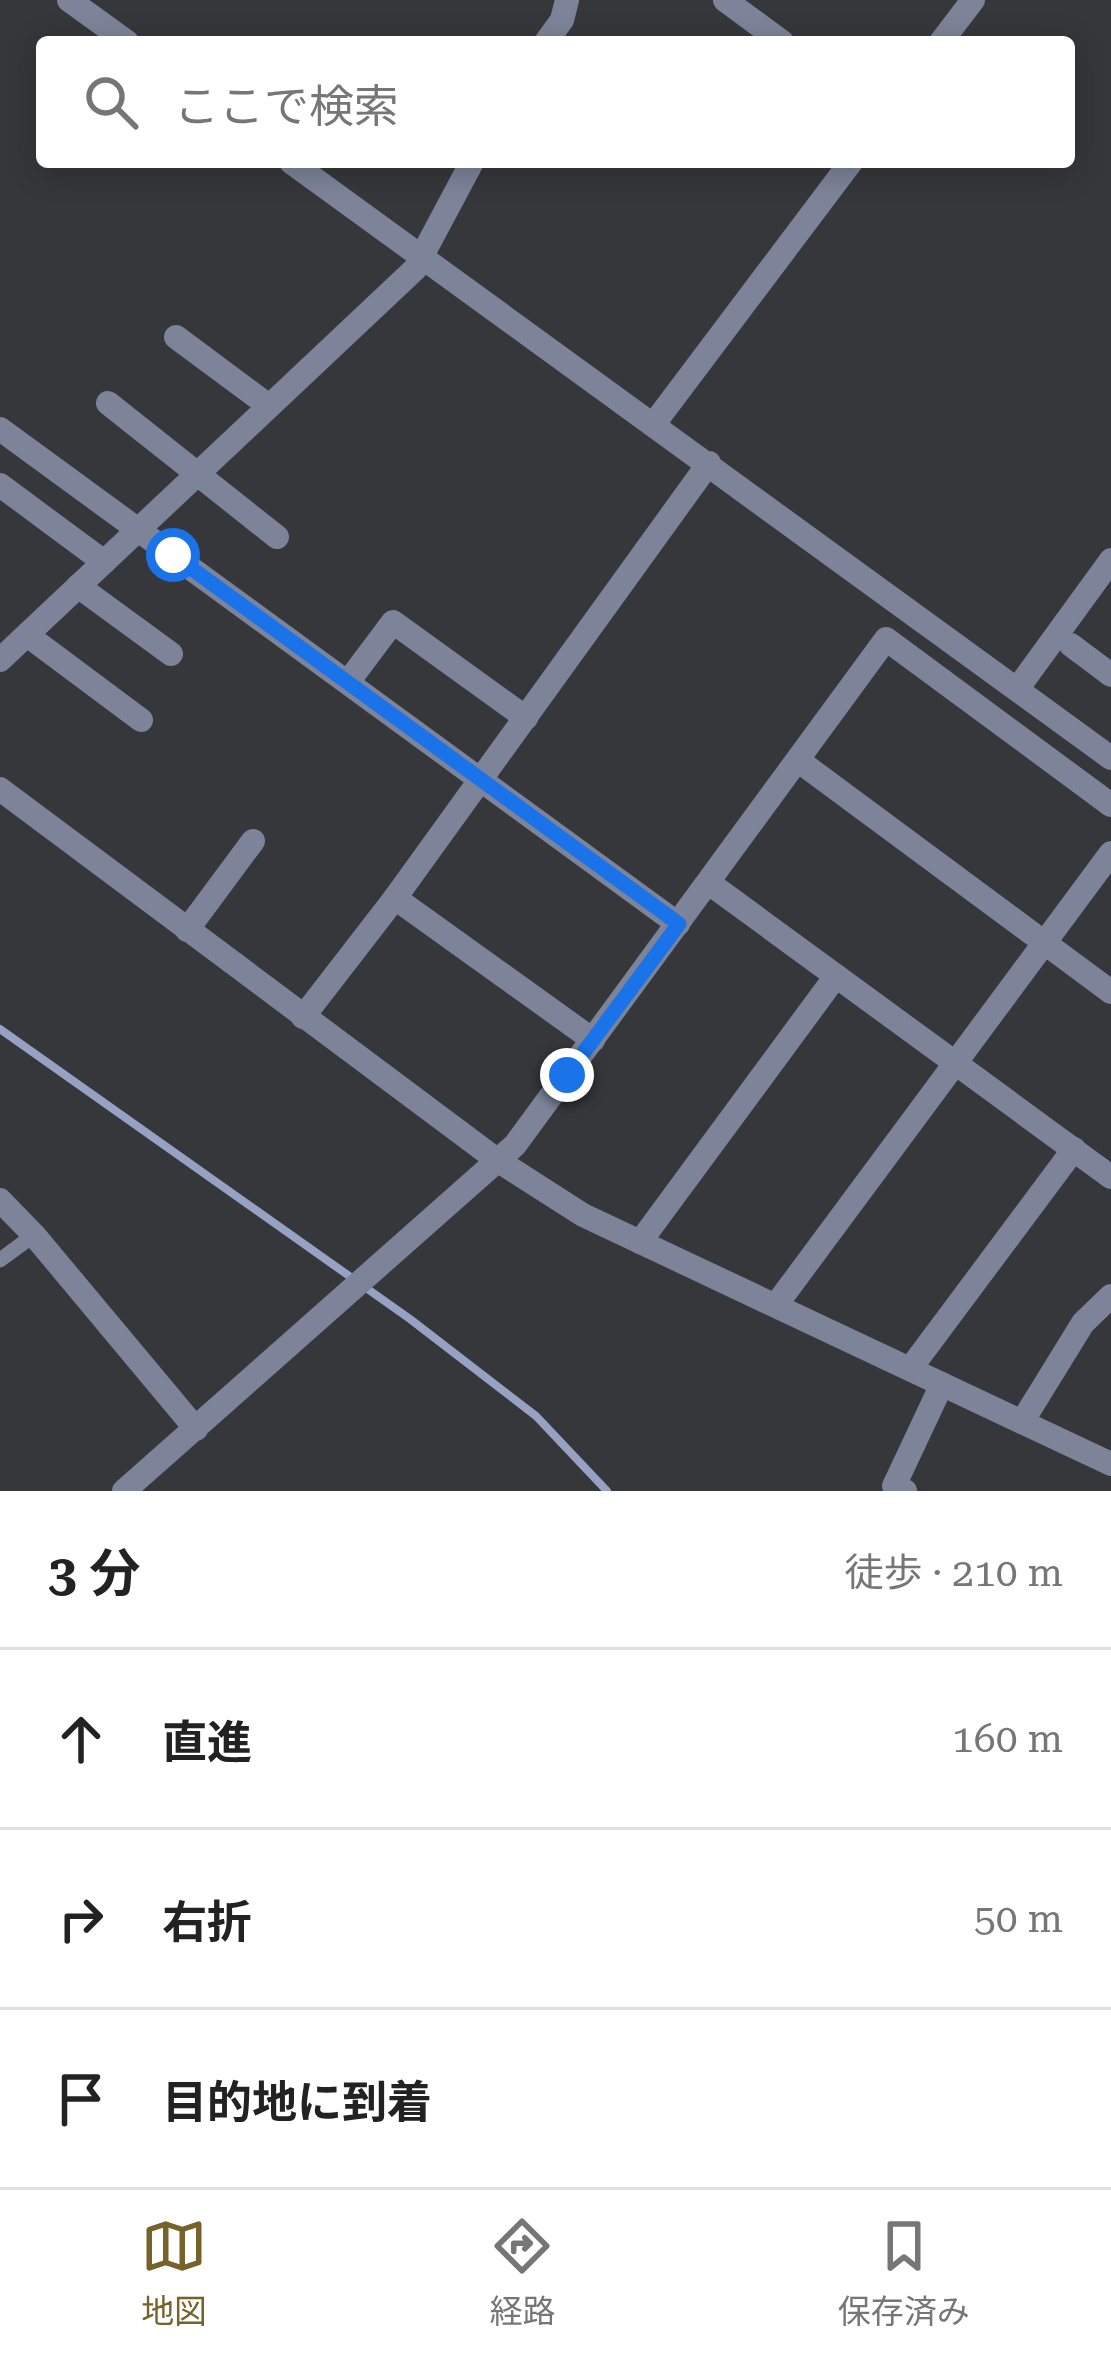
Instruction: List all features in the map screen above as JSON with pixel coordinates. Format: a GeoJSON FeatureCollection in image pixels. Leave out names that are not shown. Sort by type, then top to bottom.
{"type":"FeatureCollection","features":[{"type":"Feature","properties":{"kind":"street"},"geometry":{"type":"LineString","coordinates":[[69,0],[119,36]]}},
{"type":"Feature","properties":{"kind":"street"},"geometry":{"type":"LineString","coordinates":[[550,36],[568,0]]}},
{"type":"Feature","properties":{"kind":"street"},"geometry":{"type":"LineString","coordinates":[[725,0],[774,36]]}},
{"type":"Feature","properties":{"kind":"street"},"geometry":{"type":"LineString","coordinates":[[946,36],[973,0]]}},
{"type":"Feature","properties":{"kind":"street"},"geometry":{"type":"LineString","coordinates":[[299,168],[1111,758]]}},
{"type":"Feature","properties":{"kind":"street"},"geometry":{"type":"LineString","coordinates":[[0,660],[415,269],[469,168]]}},
{"type":"Feature","properties":{"kind":"street"},"geometry":{"type":"LineString","coordinates":[[653,425],[846,168]]}},
{"type":"Feature","properties":{"kind":"street"},"geometry":{"type":"LineString","coordinates":[[176,337],[269,406]]}},
{"type":"Feature","properties":{"kind":"street"},"geometry":{"type":"LineString","coordinates":[[108,403],[277,537]]}},
{"type":"Feature","properties":{"kind":"street"},"geometry":{"type":"LineString","coordinates":[[0,429],[679,924]]}},
{"type":"Feature","properties":{"kind":"street"},"geometry":{"type":"LineString","coordinates":[[303,1017],[395,898],[709,463]]}},
{"type":"Feature","properties":{"kind":"street"},"geometry":{"type":"LineString","coordinates":[[0,485],[104,562]]}},
{"type":"Feature","properties":{"kind":"street"},"geometry":{"type":"LineString","coordinates":[[1018,688],[1111,560]]}},
{"type":"Feature","properties":{"kind":"street"},"geometry":{"type":"LineString","coordinates":[[78,586],[171,654]]}},
{"type":"Feature","properties":{"kind":"street"},"geometry":{"type":"LineString","coordinates":[[348,682],[393,622],[526,718]]}},
{"type":"Feature","properties":{"kind":"street"},"geometry":{"type":"LineString","coordinates":[[26,635],[142,720]]}},
{"type":"Feature","properties":{"kind":"street"},"geometry":{"type":"LineString","coordinates":[[124,1491],[515,1145],[886,639],[1111,806]]}},
{"type":"Feature","properties":{"kind":"street"},"geometry":{"type":"LineString","coordinates":[[1071,645],[1111,675]]}},
{"type":"Feature","properties":{"kind":"street"},"geometry":{"type":"LineString","coordinates":[[799,761],[1111,992]]}},
{"type":"Feature","properties":{"kind":"street"},"geometry":{"type":"LineString","coordinates":[[0,789],[497,1160],[584,1215],[1111,1464]]}},
{"type":"Feature","properties":{"kind":"street"},"geometry":{"type":"LineString","coordinates":[[187,930],[253,841]]}},
{"type":"Feature","properties":{"kind":"street"},"geometry":{"type":"LineString","coordinates":[[776,1305],[1111,853]]}},
{"type":"Feature","properties":{"kind":"street"},"geometry":{"type":"LineString","coordinates":[[709,883],[1111,1177]]}},
{"type":"Feature","properties":{"kind":"street"},"geometry":{"type":"LineString","coordinates":[[395,898],[592,1040]]}},
{"type":"Feature","properties":{"kind":"street"},"geometry":{"type":"LineString","coordinates":[[640,1242],[836,976]]}},
{"type":"Feature","properties":{"kind":"street"},"geometry":{"type":"LineString","coordinates":[[910,1369],[1074,1149]]}},
{"type":"Feature","properties":{"kind":"street"},"geometry":{"type":"LineString","coordinates":[[0,1200],[196,1430]]}},
{"type":"Feature","properties":{"kind":"street"},"geometry":{"type":"LineString","coordinates":[[1022,1422],[1083,1323],[1111,1296]]}},
{"type":"Feature","properties":{"kind":"street"},"geometry":{"type":"LineString","coordinates":[[905,1491],[894,1486],[942,1384]]}},
{"type":"Feature","properties":{"kind":"lane"},"geometry":{"type":"LineString","coordinates":[[0,1260],[34,1235]]}},
{"type":"Feature","properties":{"kind":"waterway"},"geometry":{"type":"LineString","coordinates":[[0,1029],[410,1319],[536,1416],[607,1491]]}},
{"type":"Feature","properties":{"kind":"route"},"geometry":{"type":"LineString","coordinates":[[173,555],[679,924],[567,1075]]}}]}
